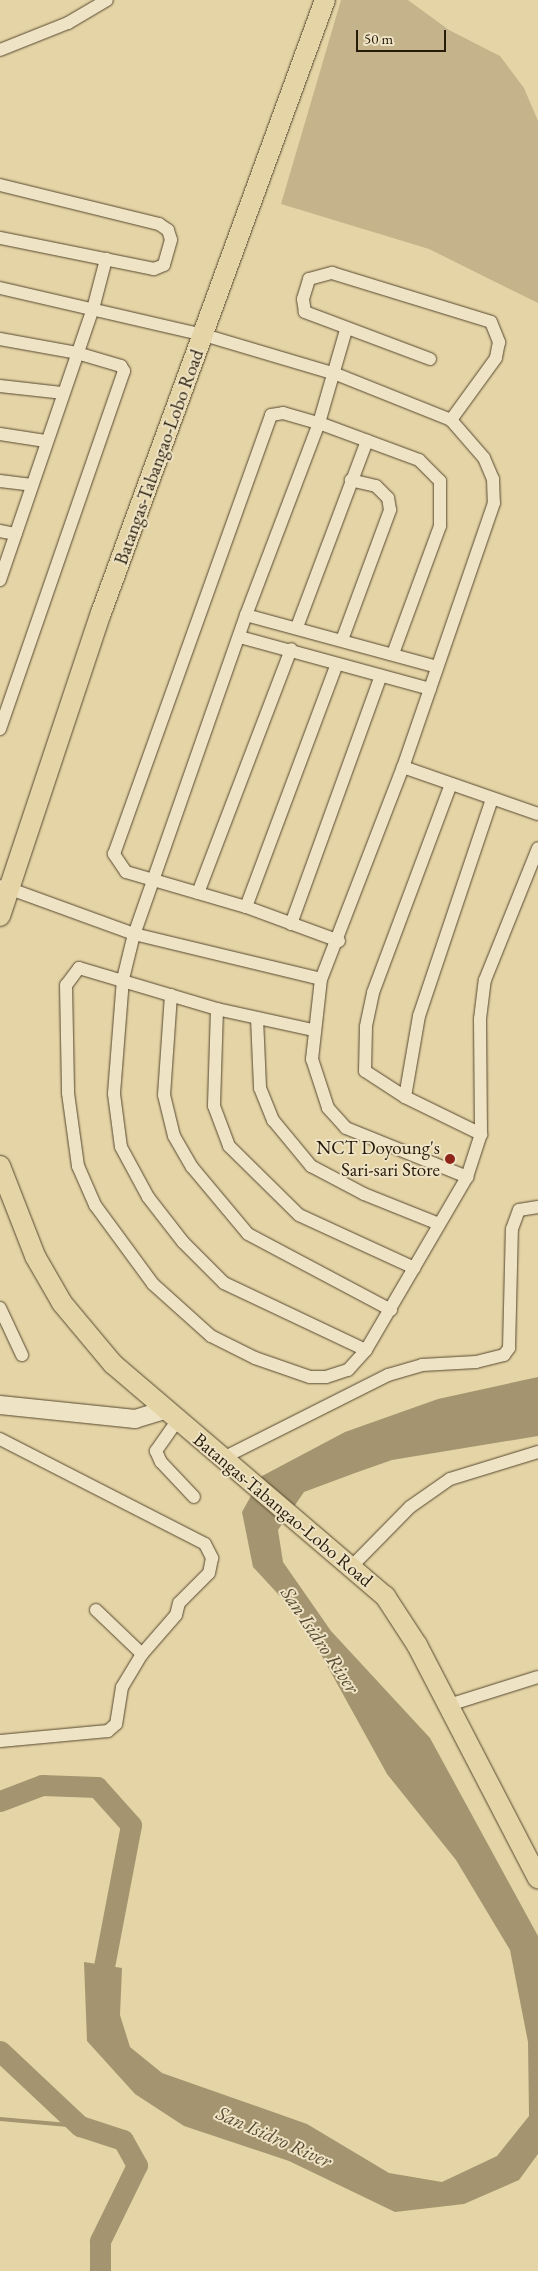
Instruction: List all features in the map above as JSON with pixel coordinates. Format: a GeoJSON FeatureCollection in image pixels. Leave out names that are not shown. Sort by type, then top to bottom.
{"type":"FeatureCollection","features":[{"type":"Feature","properties":{"kind":"main road","name":"Batangas-Tabangao-Lobo Road"},"geometry":{"type":"LineString","coordinates":[[0,916],[4,887],[101,613],[325,0]]}},
{"type":"Feature","properties":{"kind":"main road","name":"Batangas-Tabangao-Lobo Road"},"geometry":{"type":"LineString","coordinates":[[0,1166],[4,1198],[62,1303],[113,1364],[246,1479],[353,1565],[385,1596],[449,1705],[538,1878]]}},
{"type":"Feature","properties":{"kind":"street"},"geometry":{"type":"LineString","coordinates":[[0,50],[68,23],[107,0]]}},
{"type":"Feature","properties":{"kind":"street"},"geometry":{"type":"LineString","coordinates":[[0,185],[168,230],[171,240],[164,265],[141,268],[106,259],[0,238]]}},
{"type":"Feature","properties":{"kind":"street"},"geometry":{"type":"LineString","coordinates":[[0,580],[46,440],[93,309],[106,259]]}},
{"type":"Feature","properties":{"kind":"street"},"geometry":{"type":"LineString","coordinates":[[430,359],[346,330],[305,312],[303,299],[309,279],[332,273],[491,322],[499,342],[496,358],[451,420]]}},
{"type":"Feature","properties":{"kind":"street"},"geometry":{"type":"LineString","coordinates":[[0,288],[204,335],[336,374],[451,420],[484,458],[493,479],[494,503],[403,767],[339,941],[321,979],[313,1030],[312,1059],[328,1108],[346,1128],[467,1177]]}},
{"type":"Feature","properties":{"kind":"street"},"geometry":{"type":"LineString","coordinates":[[346,330],[336,374],[319,423],[246,615],[240,637],[134,934],[123,979],[114,1094],[121,1147],[148,1197],[183,1242],[224,1283],[366,1350]]}},
{"type":"Feature","properties":{"kind":"street"},"geometry":{"type":"LineString","coordinates":[[0,339],[77,353],[121,366],[124,380],[0,729]]}},
{"type":"Feature","properties":{"kind":"street"},"geometry":{"type":"LineString","coordinates":[[0,386],[62,394]]}},
{"type":"Feature","properties":{"kind":"street"},"geometry":{"type":"LineString","coordinates":[[339,941],[246,907],[126,872],[114,854],[261,434],[271,415],[283,413],[319,423],[419,460],[440,481],[443,504],[440,526],[393,654]]}},
{"type":"Feature","properties":{"kind":"street"},"geometry":{"type":"LineString","coordinates":[[0,434],[46,440]]}},
{"type":"Feature","properties":{"kind":"street"},"geometry":{"type":"LineString","coordinates":[[297,627],[366,441]]}},
{"type":"Feature","properties":{"kind":"street"},"geometry":{"type":"LineString","coordinates":[[342,640],[390,510],[388,498],[376,486],[351,480]]}},
{"type":"Feature","properties":{"kind":"street"},"geometry":{"type":"LineString","coordinates":[[0,481],[32,484]]}},
{"type":"Feature","properties":{"kind":"street"},"geometry":{"type":"LineString","coordinates":[[0,531],[16,534]]}},
{"type":"Feature","properties":{"kind":"street"},"geometry":{"type":"LineString","coordinates":[[246,615],[297,627],[437,667]]}},
{"type":"Feature","properties":{"kind":"street"},"geometry":{"type":"LineString","coordinates":[[240,637],[291,649],[337,664],[430,689]]}},
{"type":"Feature","properties":{"kind":"street"},"geometry":{"type":"LineString","coordinates":[[198,893],[291,649]]}},
{"type":"Feature","properties":{"kind":"street"},"geometry":{"type":"LineString","coordinates":[[246,907],[337,664]]}},
{"type":"Feature","properties":{"kind":"street"},"geometry":{"type":"LineString","coordinates":[[291,924],[381,676]]}},
{"type":"Feature","properties":{"kind":"street"},"geometry":{"type":"LineString","coordinates":[[403,767],[538,814]]}},
{"type":"Feature","properties":{"kind":"street"},"geometry":{"type":"LineString","coordinates":[[451,784],[373,993],[366,1026],[366,1071],[405,1097],[481,1134]]}},
{"type":"Feature","properties":{"kind":"street"},"geometry":{"type":"LineString","coordinates":[[405,1097],[419,1016],[492,799]]}},
{"type":"Feature","properties":{"kind":"street"},"geometry":{"type":"LineString","coordinates":[[313,1030],[217,1009],[123,979],[79,968],[66,985],[68,1093],[78,1166],[95,1206],[153,1284],[211,1336],[255,1358],[310,1377],[348,1370],[366,1350],[467,1177],[481,1134],[480,1019],[485,980],[538,848]]}},
{"type":"Feature","properties":{"kind":"street"},"geometry":{"type":"LineString","coordinates":[[4,887],[134,934],[321,979]]}},
{"type":"Feature","properties":{"kind":"street"},"geometry":{"type":"LineString","coordinates":[[172,995],[164,1095],[174,1136],[192,1167],[248,1234],[391,1310]]}},
{"type":"Feature","properties":{"kind":"street"},"geometry":{"type":"LineString","coordinates":[[217,1009],[214,1106],[229,1146],[300,1215],[414,1268]]}},
{"type":"Feature","properties":{"kind":"street"},"geometry":{"type":"LineString","coordinates":[[257,1018],[260,1088],[273,1120],[311,1166],[364,1194],[439,1224]]}},
{"type":"Feature","properties":{"kind":"street"},"geometry":{"type":"LineString","coordinates":[[223,1458],[388,1375],[422,1365],[476,1362],[504,1355],[509,1348],[512,1229],[519,1210],[538,1207]]}},
{"type":"Feature","properties":{"kind":"street"},"geometry":{"type":"LineString","coordinates":[[0,1308],[22,1355]]}},
{"type":"Feature","properties":{"kind":"street"},"geometry":{"type":"LineString","coordinates":[[0,1405],[134,1419],[171,1416],[156,1451],[194,1497]]}},
{"type":"Feature","properties":{"kind":"street"},"geometry":{"type":"LineString","coordinates":[[0,1439],[208,1546],[212,1558],[209,1573],[179,1603],[176,1615],[142,1654],[122,1687],[116,1724],[108,1731],[0,1741]]}},
{"type":"Feature","properties":{"kind":"street"},"geometry":{"type":"LineString","coordinates":[[353,1565],[410,1507],[450,1479],[538,1452]]}},
{"type":"Feature","properties":{"kind":"street"},"geometry":{"type":"LineString","coordinates":[[96,1610],[142,1654]]}},
{"type":"Feature","properties":{"kind":"street"},"geometry":{"type":"LineString","coordinates":[[449,1705],[538,1677]]}},
{"type":"Feature","properties":{"kind":"shaded area"},"geometry":{"type":"Polygon","coordinates":[[[341,0],[408,0],[449,30],[500,56],[524,88],[538,121],[538,303],[429,249],[281,204],[341,0]]]}},
{"type":"Feature","properties":{"kind":"water"},"geometry":{"type":"Polygon","coordinates":[[[538,1377],[538,1436],[392,1460],[355,1473],[304,1492],[278,1530],[283,1562],[331,1631],[430,1738],[538,1936],[538,2154],[519,2180],[464,2204],[395,2212],[289,2161],[184,2126],[135,2094],[87,2041],[84,1962],[122,1968],[120,2015],[130,2047],[162,2073],[307,2124],[389,2173],[442,2182],[497,2156],[529,2116],[528,2042],[510,1950],[456,1860],[387,1774],[302,1620],[253,1567],[242,1512],[262,1476],[345,1432],[438,1399],[538,1377]]]}},
{"type":"Feature","properties":{"kind":"waterway","name":"San Isidro River"},"geometry":{"type":"LineString","coordinates":[[0,1801],[42,1785],[97,1787],[131,1825],[99,1993]]}},
{"type":"Feature","properties":{"kind":"waterway"},"geometry":{"type":"LineString","coordinates":[[0,2051],[80,2126],[123,2140],[137,2165],[100,2241],[100,2271]]}},
{"type":"Feature","properties":{"kind":"waterway"},"geometry":{"type":"LineString","coordinates":[[0,2119],[80,2126]]}},
{"type":"Feature","properties":{"kind":"place","name":"NCT Doyoung's Sari-sari Store"},"geometry":{"type":"Point","coordinates":[450,1159]}}]}
